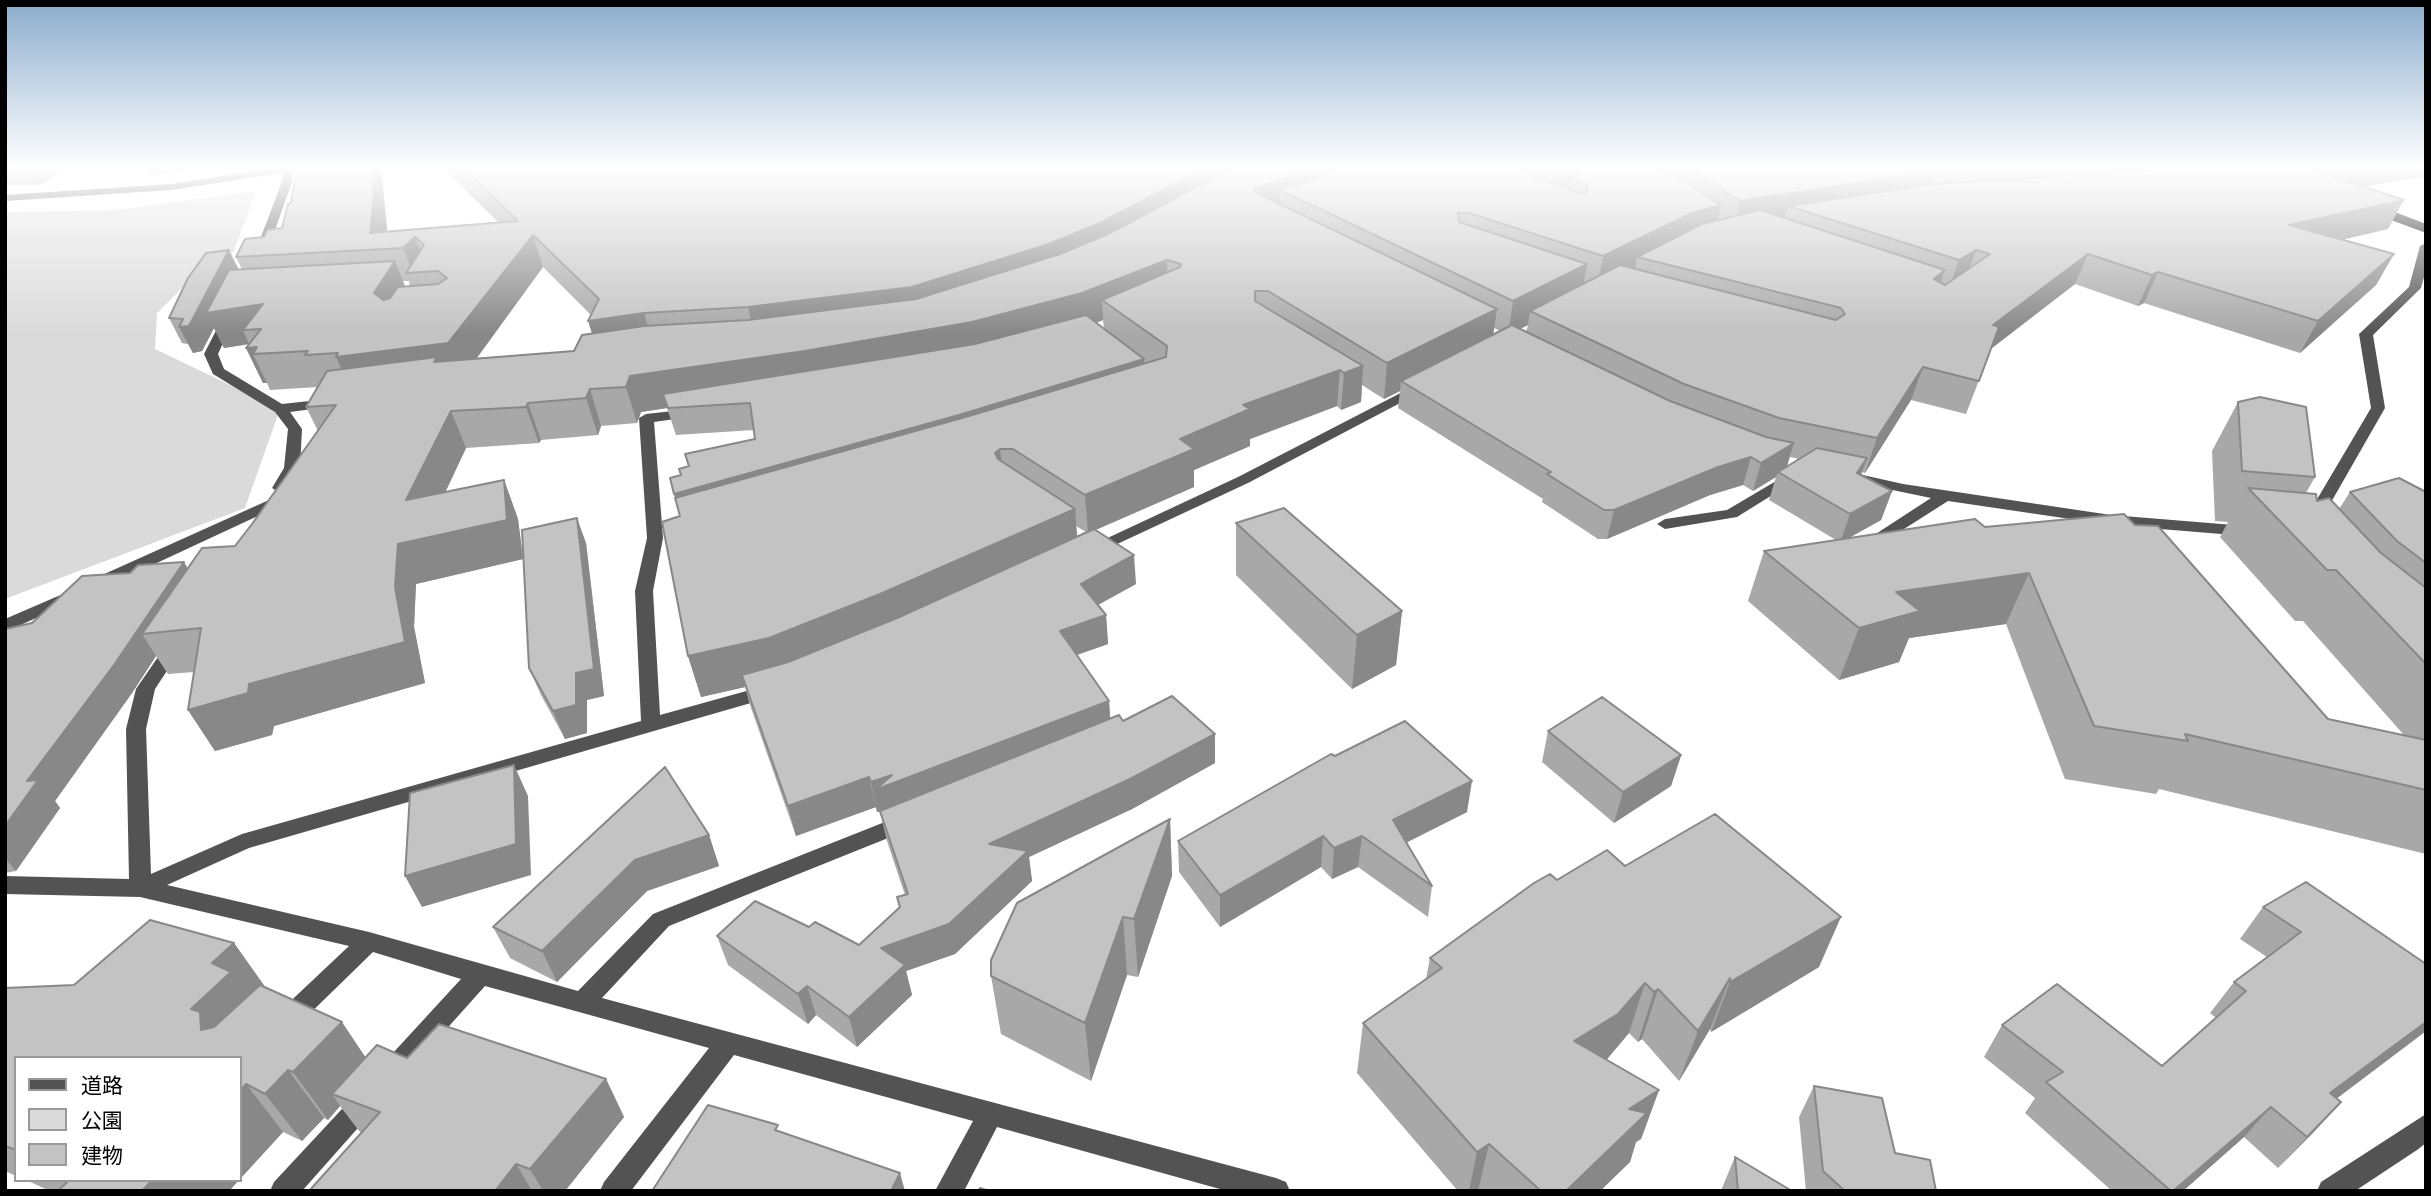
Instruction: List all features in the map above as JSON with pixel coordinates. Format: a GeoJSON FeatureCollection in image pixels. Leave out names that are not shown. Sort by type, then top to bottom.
{"type":"FeatureCollection","features":[{"type":"Feature","properties":{"kind":"highway"},"geometry":{"type":"LineString","coordinates":[[2407,222],[2426,229]]}},
{"type":"Feature","properties":{"kind":"street"},"geometry":{"type":"LineString","coordinates":[[256,263],[274,222]]}},
{"type":"Feature","properties":{"kind":"street"},"geometry":{"type":"LineString","coordinates":[[2302,536],[2337,496],[2378,408],[2366,334],[2415,288],[2426,246]]}},
{"type":"Feature","properties":{"kind":"street"},"geometry":{"type":"LineString","coordinates":[[236,305],[211,354],[218,371],[280,409],[295,429],[292,468],[254,528]]}},
{"type":"Feature","properties":{"kind":"street"},"geometry":{"type":"LineString","coordinates":[[1069,560],[1089,544],[1243,480],[1376,403],[1440,378]]}},
{"type":"Feature","properties":{"kind":"street"},"geometry":{"type":"LineString","coordinates":[[280,409],[347,400]]}},
{"type":"Feature","properties":{"kind":"street"},"geometry":{"type":"LineString","coordinates":[[651,725],[644,591],[661,536],[646,418],[705,411]]}},
{"type":"Feature","properties":{"kind":"street"},"geometry":{"type":"LineString","coordinates":[[1665,524],[1731,514],[1805,468],[1785,464]]}},
{"type":"Feature","properties":{"kind":"street"},"geometry":{"type":"LineString","coordinates":[[1842,476],[2111,520],[2261,533]]}},
{"type":"Feature","properties":{"kind":"street"},"geometry":{"type":"LineString","coordinates":[[1857,554],[1946,495]]}},
{"type":"Feature","properties":{"kind":"street"},"geometry":{"type":"LineString","coordinates":[[5,626],[269,505]]}},
{"type":"Feature","properties":{"kind":"street"},"geometry":{"type":"LineString","coordinates":[[140,888],[136,729],[146,689],[184,631]]}},
{"type":"Feature","properties":{"kind":"street"},"geometry":{"type":"LineString","coordinates":[[140,888],[242,842],[788,685]]}},
{"type":"Feature","properties":{"kind":"street"},"geometry":{"type":"LineString","coordinates":[[584,1001],[661,920],[930,812]]}},
{"type":"Feature","properties":{"kind":"street"},"geometry":{"type":"LineString","coordinates":[[5,885],[140,888],[369,941],[480,975],[584,1001],[990,1115],[1276,1191]]}},
{"type":"Feature","properties":{"kind":"street"},"geometry":{"type":"LineString","coordinates":[[270,1036],[369,941]]}},
{"type":"Feature","properties":{"kind":"street"},"geometry":{"type":"LineString","coordinates":[[284,1191],[480,975]]}},
{"type":"Feature","properties":{"kind":"street"},"geometry":{"type":"LineString","coordinates":[[614,1191],[729,1042]]}},
{"type":"Feature","properties":{"kind":"street"},"geometry":{"type":"LineString","coordinates":[[949,1191],[990,1115]]}},
{"type":"Feature","properties":{"kind":"street"},"geometry":{"type":"LineString","coordinates":[[2331,1191],[2420,1138]]}},
{"type":"Feature","properties":{"kind":"green space"},"geometry":{"type":"Polygon","coordinates":[[[5,222],[245,222],[233,253],[193,277],[157,313],[155,349],[280,409],[245,508],[5,599],[5,222]]]}},
{"type":"Feature","properties":{"kind":"building"},"geometry":{"type":"Polygon","coordinates":[[[284,222],[371,222],[370,233],[508,222],[1102,222],[1049,244],[912,287],[748,307],[644,313],[588,321],[599,299],[533,235],[448,343],[336,357],[338,353],[305,355],[308,351],[253,354],[257,347],[246,348],[261,329],[243,330],[263,304],[206,313],[229,270],[395,261],[374,293],[383,300],[390,298],[398,287],[438,284],[447,278],[438,271],[406,273],[424,245],[415,237],[403,248],[236,257],[245,239],[264,237],[268,230],[282,228],[284,222]]]}},
{"type":"Feature","properties":{"kind":"building"},"geometry":{"type":"Polygon","coordinates":[[[1131,222],[1317,222],[1497,309],[1387,363],[1268,291],[1255,291],[1255,301],[1363,366],[1344,373],[1340,370],[1243,405],[1250,409],[1180,439],[1194,449],[1085,495],[1013,449],[1000,449],[995,453],[998,459],[1075,509],[880,594],[769,638],[688,656],[662,522],[680,516],[675,498],[969,416],[1166,357],[1167,346],[1102,300],[1180,267],[1181,264],[1167,260],[1082,293],[972,322],[805,351],[630,376],[626,387],[590,389],[586,398],[528,403],[526,407],[451,411],[406,500],[504,480],[507,520],[398,544],[395,587],[405,642],[249,684],[248,693],[188,710],[201,628],[142,634],[202,548],[235,546],[336,405],[306,407],[327,371],[437,357],[434,362],[574,351],[582,335],[644,326],[748,320],[916,299],[1060,254],[1131,222]]]}},
{"type":"Feature","properties":{"kind":"building"},"geometry":{"type":"Polygon","coordinates":[[[1347,222],[1459,222],[1587,264],[1513,301],[1347,222]]]}},
{"type":"Feature","properties":{"kind":"building"},"geometry":{"type":"Polygon","coordinates":[[[1496,222],[1674,222],[1603,256],[1496,222]]]}},
{"type":"Feature","properties":{"kind":"building"},"geometry":{"type":"Polygon","coordinates":[[[1711,222],[1796,222],[1945,270],[1934,279],[1945,285],[1990,254],[1976,250],[1959,260],[1838,222],[2304,222],[2289,225],[2394,254],[2318,321],[2158,272],[2152,275],[2088,254],[1993,325],[1999,327],[1979,381],[1923,367],[1877,438],[1779,418],[1684,384],[1530,311],[1620,265],[1836,320],[1845,314],[1841,308],[1637,257],[1711,222]]]}},
{"type":"Feature","properties":{"kind":"building"},"geometry":{"type":"Polygon","coordinates":[[[229,250],[189,326],[179,327],[183,319],[169,318],[188,278],[206,253],[229,250]]]}},
{"type":"Feature","properties":{"kind":"building"},"geometry":{"type":"Polygon","coordinates":[[[1086,315],[1144,359],[959,415],[674,494],[670,478],[681,475],[679,469],[689,466],[685,454],[755,439],[750,403],[668,408],[663,394],[975,344],[1086,315]]]}},
{"type":"Feature","properties":{"kind":"building"},"geometry":{"type":"Polygon","coordinates":[[[1512,325],[1670,401],[1766,437],[1794,443],[1761,463],[1751,457],[1718,467],[1614,510],[1604,510],[1547,474],[1551,472],[1401,381],[1512,325]]]}},
{"type":"Feature","properties":{"kind":"building"},"geometry":{"type":"Polygon","coordinates":[[[2260,397],[2306,407],[2315,477],[2242,471],[2238,402],[2260,397]]]}},
{"type":"Feature","properties":{"kind":"building"},"geometry":{"type":"Polygon","coordinates":[[[1817,448],[1867,458],[1857,473],[1892,491],[1850,514],[1778,472],[1817,448]]]}},
{"type":"Feature","properties":{"kind":"building"},"geometry":{"type":"Polygon","coordinates":[[[2399,478],[2426,492],[2426,563],[2397,541],[2350,492],[2399,478]]]}},
{"type":"Feature","properties":{"kind":"building"},"geometry":{"type":"Polygon","coordinates":[[[2248,488],[2316,494],[2317,501],[2329,498],[2381,553],[2426,588],[2426,664],[2336,570],[2327,570],[2248,488]]]}},
{"type":"Feature","properties":{"kind":"building"},"geometry":{"type":"Polygon","coordinates":[[[1284,508],[1402,611],[1357,635],[1236,523],[1284,508]]]}},
{"type":"Feature","properties":{"kind":"building"},"geometry":{"type":"Polygon","coordinates":[[[2124,514],[2135,525],[2158,526],[2328,719],[2426,740],[2426,790],[2185,734],[2188,741],[2094,726],[2029,573],[1896,592],[1920,611],[1859,628],[1764,551],[1975,519],[1985,527],[2124,514]]]}},
{"type":"Feature","properties":{"kind":"building"},"geometry":{"type":"Polygon","coordinates":[[[577,518],[594,669],[576,673],[576,705],[553,711],[529,668],[522,530],[577,518]]]}},
{"type":"Feature","properties":{"kind":"building"},"geometry":{"type":"Polygon","coordinates":[[[1094,529],[1134,555],[1081,584],[1106,615],[1060,631],[1109,701],[875,790],[892,775],[871,782],[869,777],[788,806],[742,675],[788,662],[897,618],[1094,529]]]}},
{"type":"Feature","properties":{"kind":"building"},"geometry":{"type":"Polygon","coordinates":[[[184,562],[114,665],[27,781],[38,780],[5,826],[5,629],[32,623],[82,576],[130,573],[138,565],[184,562]]]}},
{"type":"Feature","properties":{"kind":"building"},"geometry":{"type":"Polygon","coordinates":[[[1172,696],[1215,734],[1130,779],[989,844],[1028,851],[949,924],[881,948],[905,965],[849,1017],[807,986],[798,994],[717,936],[755,901],[809,927],[815,922],[859,945],[900,907],[897,897],[908,894],[880,811],[1119,715],[1123,721],[1172,696]]]}},
{"type":"Feature","properties":{"kind":"building"},"geometry":{"type":"Polygon","coordinates":[[[1602,697],[1681,755],[1623,792],[1548,731],[1602,697]]]}},
{"type":"Feature","properties":{"kind":"building"},"geometry":{"type":"Polygon","coordinates":[[[1405,721],[1472,781],[1393,820],[1432,886],[1362,836],[1334,848],[1323,836],[1220,895],[1178,841],[1331,754],[1335,756],[1405,721]]]}},
{"type":"Feature","properties":{"kind":"building"},"geometry":{"type":"Polygon","coordinates":[[[514,765],[516,844],[405,876],[410,793],[514,765]]]}},
{"type":"Feature","properties":{"kind":"building"},"geometry":{"type":"Polygon","coordinates":[[[665,767],[709,835],[635,860],[542,951],[493,927],[665,767]]]}},
{"type":"Feature","properties":{"kind":"building"},"geometry":{"type":"Polygon","coordinates":[[[1715,814],[1841,917],[1730,982],[1730,978],[1698,1031],[1658,989],[1654,992],[1645,983],[1618,1014],[1574,1041],[1659,1090],[1629,1109],[1647,1113],[1566,1191],[1541,1191],[1489,1144],[1477,1152],[1363,1023],[1442,968],[1430,958],[1534,883],[1550,874],[1557,880],[1607,850],[1625,866],[1715,814]]]}},
{"type":"Feature","properties":{"kind":"building"},"geometry":{"type":"Polygon","coordinates":[[[1170,819],[1134,919],[1123,917],[1085,1023],[991,976],[991,960],[1017,903],[1170,819]]]}},
{"type":"Feature","properties":{"kind":"building"},"geometry":{"type":"Polygon","coordinates":[[[2306,882],[2426,964],[2426,1022],[2330,1093],[2341,1102],[2307,1137],[2271,1107],[2171,1191],[2046,1082],[2063,1072],[2002,1025],[2057,984],[2162,1066],[2246,991],[2234,982],[2301,932],[2263,907],[2306,882]]]}},
{"type":"Feature","properties":{"kind":"building"},"geometry":{"type":"Polygon","coordinates":[[[150,920],[234,943],[212,963],[231,972],[191,1009],[200,1012],[201,1030],[214,1027],[260,985],[342,1022],[293,1072],[288,1070],[265,1094],[246,1084],[242,1089],[242,1056],[14,1056],[14,1149],[5,1146],[5,988],[74,985],[150,920]]]}},
{"type":"Feature","properties":{"kind":"building"},"geometry":{"type":"Polygon","coordinates":[[[439,1024],[606,1079],[530,1169],[516,1164],[495,1191],[309,1191],[380,1112],[332,1094],[377,1045],[407,1058],[439,1024]]]}},
{"type":"Feature","properties":{"kind":"building"},"geometry":{"type":"Polygon","coordinates":[[[1814,1086],[1882,1098],[1895,1153],[1930,1160],[1936,1191],[1845,1191],[1823,1171],[1814,1086]]]}},
{"type":"Feature","properties":{"kind":"building"},"geometry":{"type":"Polygon","coordinates":[[[708,1105],[778,1125],[775,1130],[900,1173],[891,1191],[652,1191],[708,1105]]]}},
{"type":"Feature","properties":{"kind":"building"},"geometry":{"type":"Polygon","coordinates":[[[1735,1157],[1792,1191],[1738,1191],[1735,1157]]]}},
{"type":"Feature","properties":{"kind":"building"},"geometry":{"type":"Polygon","coordinates":[[[67,1182],[150,1182],[142,1191],[58,1191],[67,1182]]]}}]}
